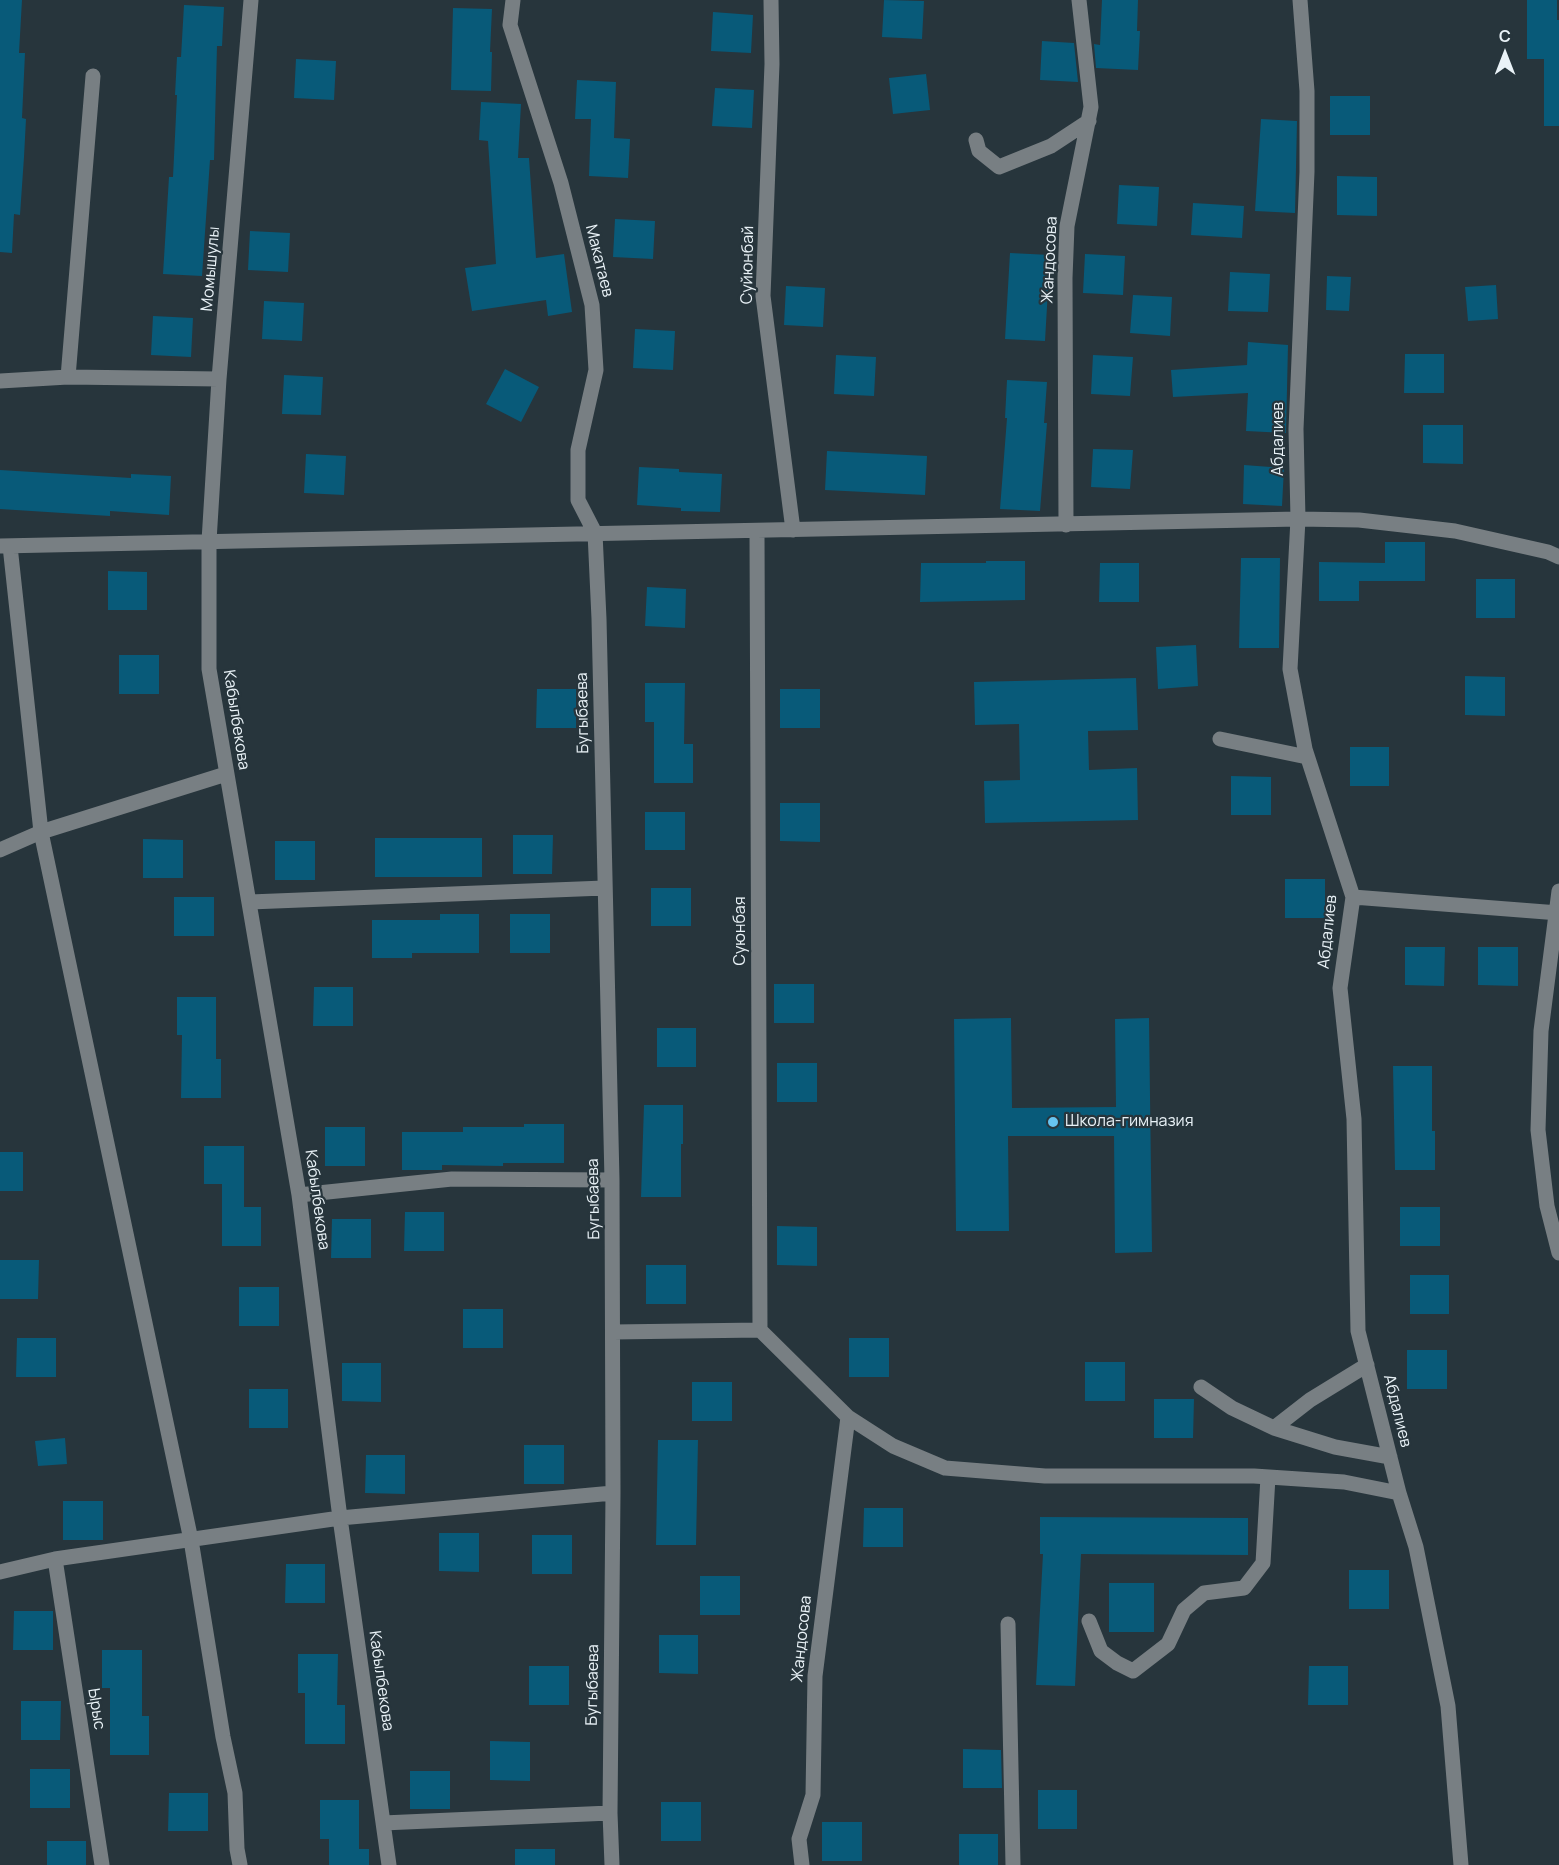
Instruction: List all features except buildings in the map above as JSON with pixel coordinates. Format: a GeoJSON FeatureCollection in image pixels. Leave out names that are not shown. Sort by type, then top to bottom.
{"type":"FeatureCollection","features":[{"type":"Feature","properties":{"kind":"street","name":"Момышулы"},"geometry":{"type":"LineString","coordinates":[[208,541],[219,379],[251,0]]}},
{"type":"Feature","properties":{"kind":"street","name":"Макатаев"},"geometry":{"type":"LineString","coordinates":[[513,0],[510,25],[561,183],[592,304],[596,370],[578,450],[578,500],[595,533]]}},
{"type":"Feature","properties":{"kind":"street","name":"Суйюнбай"},"geometry":{"type":"LineString","coordinates":[[771,0],[772,64],[763,296],[793,530]]}},
{"type":"Feature","properties":{"kind":"street","name":"Жандосова"},"geometry":{"type":"LineString","coordinates":[[1066,525],[1065,278],[1067,226],[1091,107],[1079,0]]}},
{"type":"Feature","properties":{"kind":"street","name":"Абдалиев"},"geometry":{"type":"LineString","coordinates":[[1300,0],[1307,91],[1307,172],[1296,417],[1298,519],[1290,669],[1307,757],[1353,897],[1340,988],[1354,1119],[1358,1331],[1399,1493],[1416,1547],[1448,1707],[1461,1865]]}},
{"type":"Feature","properties":{"kind":"street"},"geometry":{"type":"LineString","coordinates":[[68,377],[93,76]]}},
{"type":"Feature","properties":{"kind":"street"},"geometry":{"type":"LineString","coordinates":[[976,140],[979,151],[999,166],[1051,146],[1089,121]]}},
{"type":"Feature","properties":{"kind":"street"},"geometry":{"type":"LineString","coordinates":[[0,381],[68,377],[219,379]]}},
{"type":"Feature","properties":{"kind":"street"},"geometry":{"type":"LineString","coordinates":[[240,1865],[237,1849],[235,1793],[219,1714],[191,1540],[41,832],[5,546],[1298,519],[1359,520],[1455,531],[1548,552],[1559,557]]}},
{"type":"Feature","properties":{"kind":"street","name":"Суюнбая"},"geometry":{"type":"LineString","coordinates":[[758,532],[760,1330]]}},
{"type":"Feature","properties":{"kind":"street","name":"Бугыбаева"},"geometry":{"type":"LineString","coordinates":[[595,533],[612,1180],[613,1493],[610,1813],[612,1865]]}},
{"type":"Feature","properties":{"kind":"street","name":"Кабылбекова"},"geometry":{"type":"LineString","coordinates":[[208,541],[209,669],[299,1195],[340,1518],[388,1865]]}},
{"type":"Feature","properties":{"kind":"street"},"geometry":{"type":"LineString","coordinates":[[1220,739],[1307,757]]}},
{"type":"Feature","properties":{"kind":"street"},"geometry":{"type":"LineString","coordinates":[[0,850],[41,832],[226,774]]}},
{"type":"Feature","properties":{"kind":"street"},"geometry":{"type":"LineString","coordinates":[[250,902],[604,888]]}},
{"type":"Feature","properties":{"kind":"street"},"geometry":{"type":"LineString","coordinates":[[1559,891],[1541,1031],[1538,1130],[1547,1206],[1559,1253]]}},
{"type":"Feature","properties":{"kind":"street"},"geometry":{"type":"LineString","coordinates":[[1353,897],[1557,913]]}},
{"type":"Feature","properties":{"kind":"street"},"geometry":{"type":"LineString","coordinates":[[299,1195],[452,1179],[612,1180]]}},
{"type":"Feature","properties":{"kind":"street"},"geometry":{"type":"LineString","coordinates":[[613,1332],[760,1330],[848,1417],[893,1446],[945,1468],[1044,1476],[1268,1477],[1344,1482],[1399,1493]]}},
{"type":"Feature","properties":{"kind":"street"},"geometry":{"type":"LineString","coordinates":[[1274,1428],[1310,1400],[1366,1365]]}},
{"type":"Feature","properties":{"kind":"street"},"geometry":{"type":"LineString","coordinates":[[1201,1387],[1232,1408],[1274,1428],[1335,1447],[1390,1457]]}},
{"type":"Feature","properties":{"kind":"street","name":"Жандосова"},"geometry":{"type":"LineString","coordinates":[[802,1865],[799,1839],[813,1795],[814,1676],[848,1417]]}},
{"type":"Feature","properties":{"kind":"street"},"geometry":{"type":"LineString","coordinates":[[1089,1621],[1101,1651],[1133,1671],[1168,1644],[1184,1610],[1204,1593],[1244,1588],[1263,1563],[1268,1477]]}},
{"type":"Feature","properties":{"kind":"street"},"geometry":{"type":"LineString","coordinates":[[1,1566],[340,1518],[613,1493]]}},
{"type":"Feature","properties":{"kind":"street","name":"Ырыс"},"geometry":{"type":"LineString","coordinates":[[55,1559],[102,1865]]}},
{"type":"Feature","properties":{"kind":"street"},"geometry":{"type":"LineString","coordinates":[[1008,1624],[1013,1865]]}},
{"type":"Feature","properties":{"kind":"street"},"geometry":{"type":"LineString","coordinates":[[383,1824],[610,1813]]}},
{"type":"Feature","properties":{"kind":"place","name":"Школа-гимназия"},"geometry":{"type":"Point","coordinates":[1053,1122]}}]}
